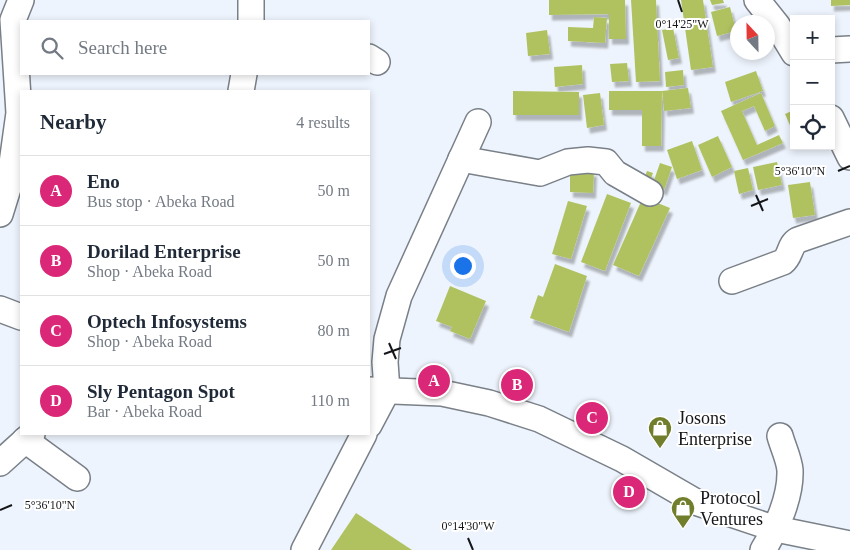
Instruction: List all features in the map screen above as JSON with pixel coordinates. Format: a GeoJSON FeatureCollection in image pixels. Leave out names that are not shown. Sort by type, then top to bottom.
{"type":"FeatureCollection","features":[{"type":"Feature","properties":{"kind":"street"},"geometry":{"type":"LineString","coordinates":[[0,214],[9,185],[20,113],[13,20],[21,0]]}},
{"type":"Feature","properties":{"kind":"street"},"geometry":{"type":"LineString","coordinates":[[251,0],[251,20]]}},
{"type":"Feature","properties":{"kind":"street"},"geometry":{"type":"LineString","coordinates":[[756,0],[790,47]]}},
{"type":"Feature","properties":{"kind":"street"},"geometry":{"type":"LineString","coordinates":[[835,50],[850,49]]}},
{"type":"Feature","properties":{"kind":"street"},"geometry":{"type":"LineString","coordinates":[[241,90],[244,75]]}},
{"type":"Feature","properties":{"kind":"street"},"geometry":{"type":"LineString","coordinates":[[370,421],[385,362],[387,339],[399,296],[478,122]]}},
{"type":"Feature","properties":{"kind":"street"},"geometry":{"type":"LineString","coordinates":[[835,126],[850,157]]}},
{"type":"Feature","properties":{"kind":"street"},"geometry":{"type":"LineString","coordinates":[[461,159],[540,173],[568,162],[588,160],[606,162],[615,173],[650,193]]}},
{"type":"Feature","properties":{"kind":"street"},"geometry":{"type":"LineString","coordinates":[[732,281],[783,262],[788,258],[793,243],[798,240],[850,222]]}},
{"type":"Feature","properties":{"kind":"street"},"geometry":{"type":"LineString","coordinates":[[0,309],[20,317]]}},
{"type":"Feature","properties":{"kind":"street"},"geometry":{"type":"LineString","coordinates":[[378,390],[442,393],[489,403],[539,419],[622,459],[698,503],[776,529],[850,544]]}},
{"type":"Feature","properties":{"kind":"street"},"geometry":{"type":"LineString","coordinates":[[304,550],[363,435]]}},
{"type":"Feature","properties":{"kind":"street"},"geometry":{"type":"LineString","coordinates":[[763,550],[776,529],[787,492],[790,470],[780,436]]}},
{"type":"Feature","properties":{"kind":"street"},"geometry":{"type":"LineString","coordinates":[[0,463],[28,437],[77,478]]}},
{"type":"Feature","properties":{"kind":"building"},"geometry":{"type":"Polygon","coordinates":[[[549,0],[625,0],[626,39],[609,39],[609,14],[549,15],[549,0]]]}},
{"type":"Feature","properties":{"kind":"building"},"geometry":{"type":"Polygon","coordinates":[[[631,0],[656,0],[660,81],[636,82],[631,0]]]}},
{"type":"Feature","properties":{"kind":"building"},"geometry":{"type":"Polygon","coordinates":[[[681,0],[703,0],[713,67],[691,70],[681,0]]]}},
{"type":"Feature","properties":{"kind":"building"},"geometry":{"type":"Polygon","coordinates":[[[710,0],[723,0],[724,3],[712,5],[710,0]]]}},
{"type":"Feature","properties":{"kind":"building"},"geometry":{"type":"Polygon","coordinates":[[[831,0],[850,0],[850,5],[831,6],[831,0]]]}},
{"type":"Feature","properties":{"kind":"building"},"geometry":{"type":"Polygon","coordinates":[[[730,7],[732,15],[730,15],[730,33],[717,36],[711,12],[730,7]]]}},
{"type":"Feature","properties":{"kind":"building"},"geometry":{"type":"Polygon","coordinates":[[[594,17],[607,18],[605,43],[568,41],[568,27],[593,28],[594,17]]]}},
{"type":"Feature","properties":{"kind":"building"},"geometry":{"type":"Polygon","coordinates":[[[673,28],[679,58],[668,60],[662,30],[673,28]]]}},
{"type":"Feature","properties":{"kind":"building"},"geometry":{"type":"Polygon","coordinates":[[[547,30],[550,54],[528,56],[526,33],[547,30]]]}},
{"type":"Feature","properties":{"kind":"building"},"geometry":{"type":"Polygon","coordinates":[[[627,63],[629,81],[612,82],[610,64],[627,63]]]}},
{"type":"Feature","properties":{"kind":"building"},"geometry":{"type":"Polygon","coordinates":[[[582,65],[583,84],[555,87],[554,67],[582,65]]]}},
{"type":"Feature","properties":{"kind":"building"},"geometry":{"type":"Polygon","coordinates":[[[683,70],[684,85],[666,87],[665,72],[683,70]]]}},
{"type":"Feature","properties":{"kind":"building"},"geometry":{"type":"Polygon","coordinates":[[[756,71],[763,91],[731,102],[725,82],[756,71]]]}},
{"type":"Feature","properties":{"kind":"building"},"geometry":{"type":"Polygon","coordinates":[[[688,88],[691,108],[664,111],[662,91],[688,88]]]}},
{"type":"Feature","properties":{"kind":"building"},"geometry":{"type":"Polygon","coordinates":[[[513,91],[579,92],[579,115],[513,115],[513,91]]]}},
{"type":"Feature","properties":{"kind":"building"},"geometry":{"type":"Polygon","coordinates":[[[609,91],[662,91],[661,146],[642,146],[642,110],[609,110],[609,91]]]}},
{"type":"Feature","properties":{"kind":"building"},"geometry":{"type":"Polygon","coordinates":[[[600,93],[604,125],[587,128],[583,95],[600,93]]]}},
{"type":"Feature","properties":{"kind":"building"},"geometry":{"type":"Polygon","coordinates":[[[761,93],[775,126],[765,131],[754,106],[742,111],[757,145],[779,135],[783,143],[743,160],[721,111],[761,93]]]}},
{"type":"Feature","properties":{"kind":"building"},"geometry":{"type":"Polygon","coordinates":[[[790,112],[790,125],[785,114],[790,112]]]}},
{"type":"Feature","properties":{"kind":"building"},"geometry":{"type":"Polygon","coordinates":[[[718,136],[732,167],[712,177],[698,145],[718,136]]]}},
{"type":"Feature","properties":{"kind":"building"},"geometry":{"type":"Polygon","coordinates":[[[692,141],[702,170],[677,179],[667,150],[692,141]]]}},
{"type":"Feature","properties":{"kind":"building"},"geometry":{"type":"Polygon","coordinates":[[[777,162],[782,185],[758,190],[753,167],[777,162]]]}},
{"type":"Feature","properties":{"kind":"building"},"geometry":{"type":"Polygon","coordinates":[[[660,163],[672,167],[664,190],[652,186],[660,163]]]}},
{"type":"Feature","properties":{"kind":"building"},"geometry":{"type":"Polygon","coordinates":[[[748,168],[753,190],[739,194],[734,171],[748,168]]]}},
{"type":"Feature","properties":{"kind":"building"},"geometry":{"type":"Polygon","coordinates":[[[570,170],[594,171],[593,193],[570,192],[570,170]]]}},
{"type":"Feature","properties":{"kind":"building"},"geometry":{"type":"Polygon","coordinates":[[[647,171],[653,173],[649,184],[643,182],[647,171]]]}},
{"type":"Feature","properties":{"kind":"building"},"geometry":{"type":"Polygon","coordinates":[[[810,182],[815,215],[793,218],[788,185],[810,182]]]}},
{"type":"Feature","properties":{"kind":"building"},"geometry":{"type":"Polygon","coordinates":[[[607,194],[631,203],[605,271],[581,262],[607,194]]]}},
{"type":"Feature","properties":{"kind":"building"},"geometry":{"type":"Polygon","coordinates":[[[643,197],[670,208],[639,276],[613,265],[643,197]]]}},
{"type":"Feature","properties":{"kind":"building"},"geometry":{"type":"Polygon","coordinates":[[[568,201],[587,206],[571,259],[552,254],[568,201]]]}},
{"type":"Feature","properties":{"kind":"building"},"geometry":{"type":"Polygon","coordinates":[[[555,264],[587,276],[569,332],[530,318],[538,295],[543,297],[555,264]]]}},
{"type":"Feature","properties":{"kind":"building"},"geometry":{"type":"Polygon","coordinates":[[[450,286],[486,301],[470,339],[450,331],[452,327],[436,321],[450,286]]]}},
{"type":"Feature","properties":{"kind":"building"},"geometry":{"type":"Polygon","coordinates":[[[356,513],[412,550],[331,550],[356,513]]]}},
{"type":"Feature","properties":{"kind":"place","name":"Eno"},"geometry":{"type":"Point","coordinates":[434,381]}},
{"type":"Feature","properties":{"kind":"place","name":"Dorilad Enterprise"},"geometry":{"type":"Point","coordinates":[517,385]}},
{"type":"Feature","properties":{"kind":"place","name":"Optech Infosystems"},"geometry":{"type":"Point","coordinates":[592,418]}},
{"type":"Feature","properties":{"kind":"place","name":"Josons Enterprise"},"geometry":{"type":"Point","coordinates":[660,449]}},
{"type":"Feature","properties":{"kind":"place","name":"Sly Pentagon Spot"},"geometry":{"type":"Point","coordinates":[629,492]}},
{"type":"Feature","properties":{"kind":"place","name":"Protocol Ventures"},"geometry":{"type":"Point","coordinates":[683,529]}}]}
